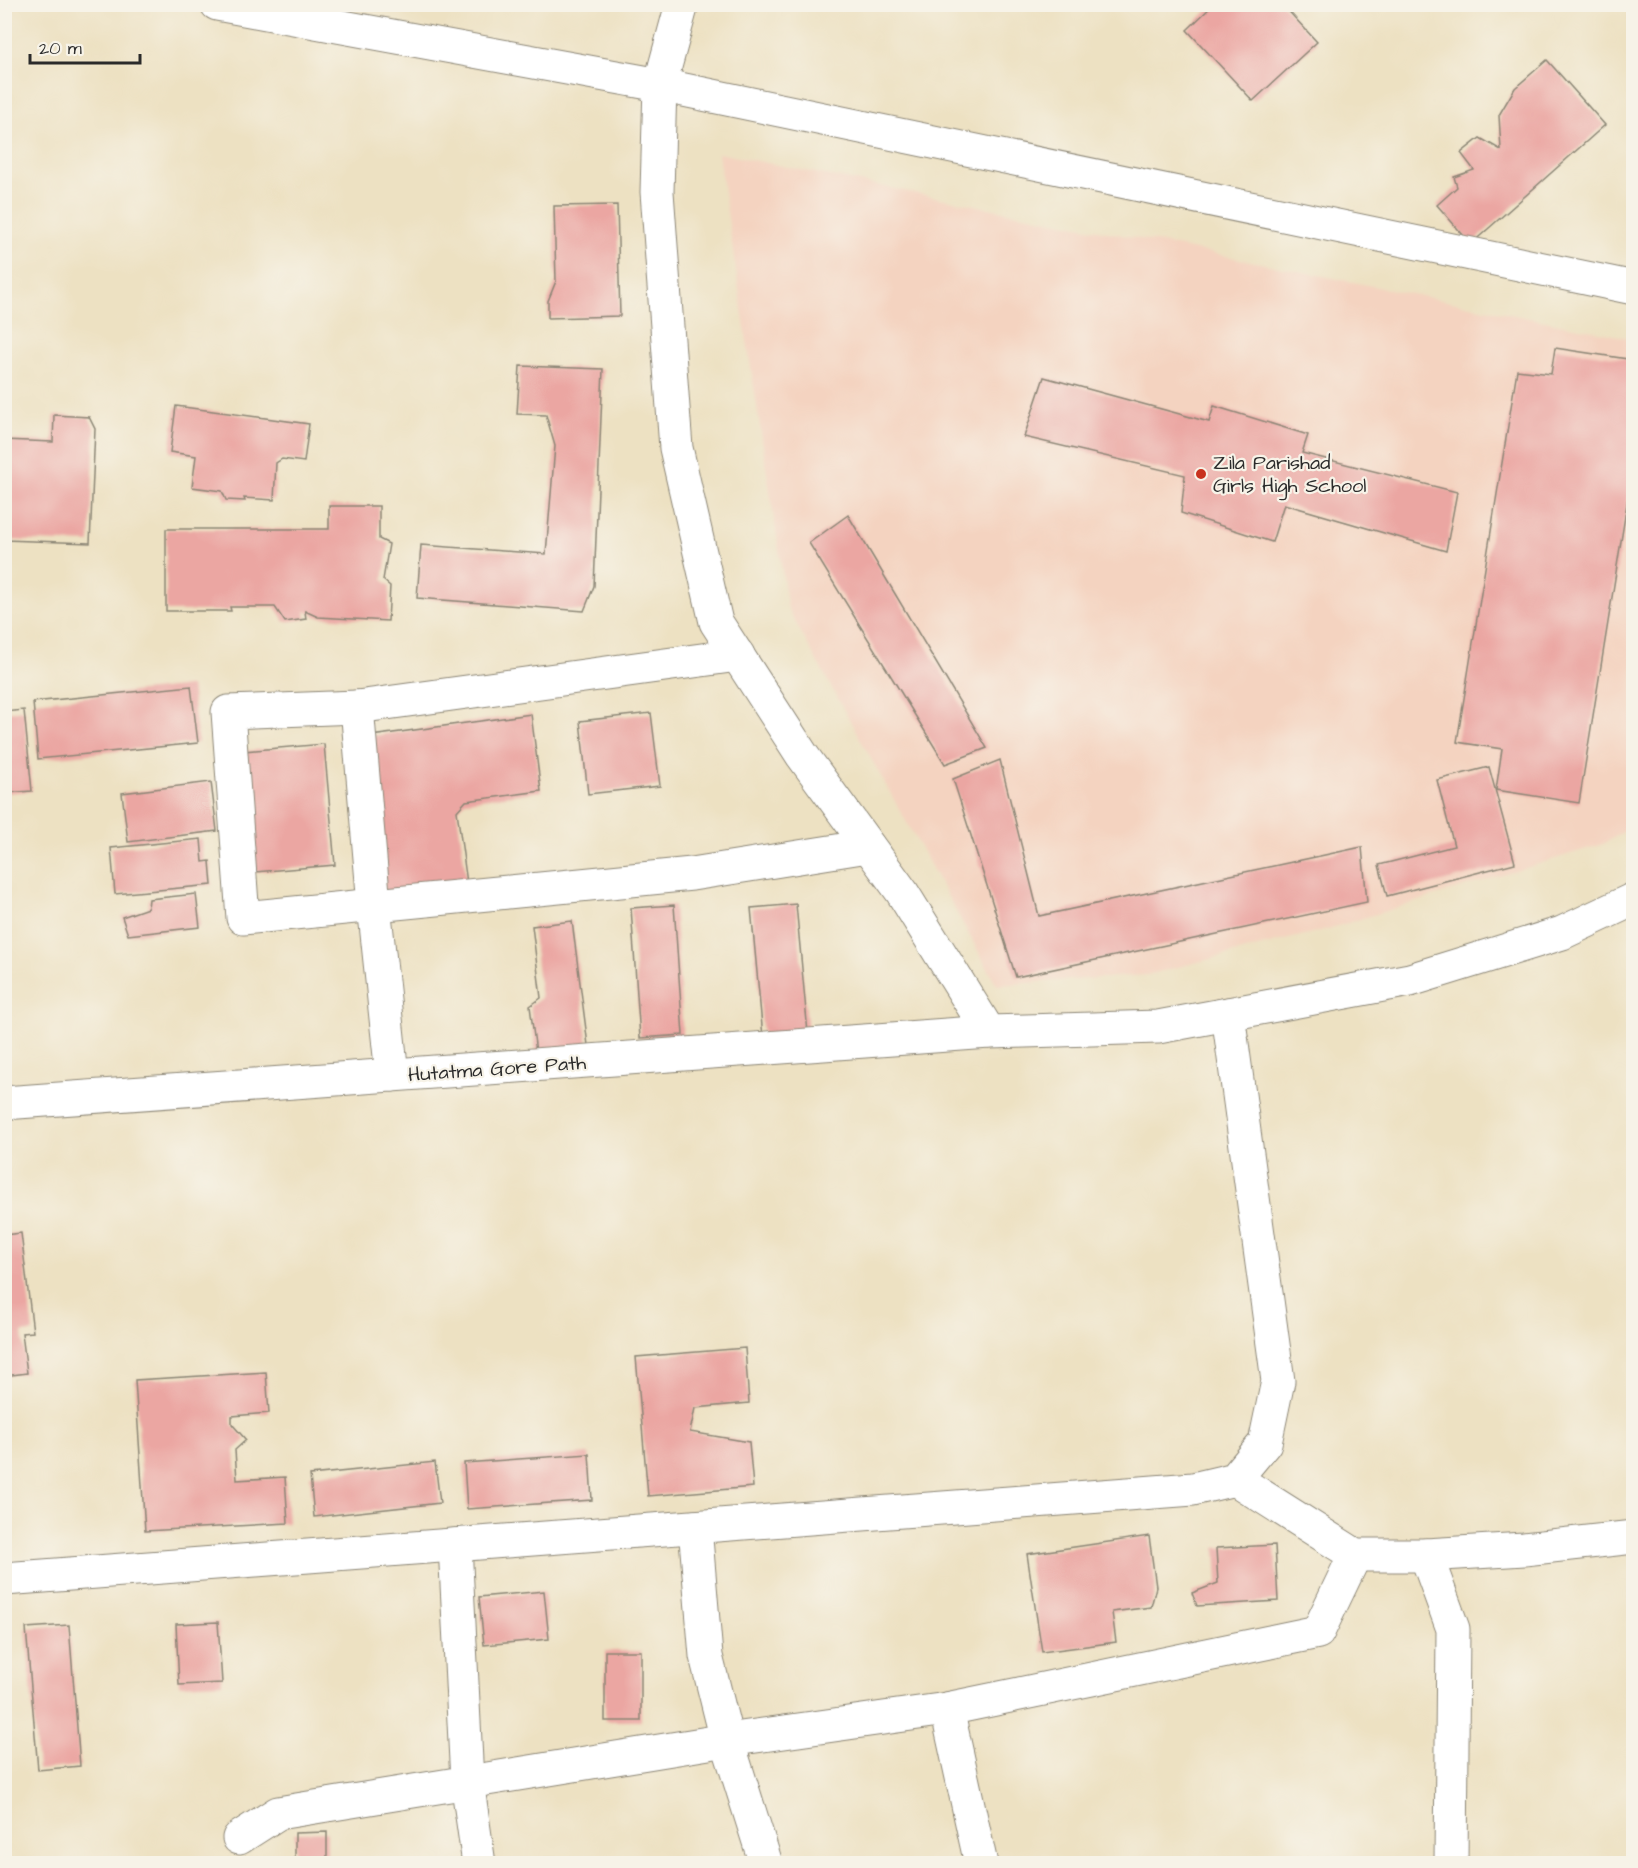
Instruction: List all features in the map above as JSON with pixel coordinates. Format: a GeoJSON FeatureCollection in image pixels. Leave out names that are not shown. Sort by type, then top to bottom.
{"type":"FeatureCollection","features":[{"type":"Feature","properties":{"kind":"street"},"geometry":{"type":"LineString","coordinates":[[217,4],[660,85],[1634,288]]}},
{"type":"Feature","properties":{"kind":"street"},"geometry":{"type":"LineString","coordinates":[[682,4],[660,85],[657,192],[676,448],[716,622],[802,755],[902,892],[989,1032]]}},
{"type":"Feature","properties":{"kind":"street"},"geometry":{"type":"LineString","coordinates":[[738,655],[357,707],[228,712],[243,918],[692,874],[868,846]]}},
{"type":"Feature","properties":{"kind":"street"},"geometry":{"type":"LineString","coordinates":[[357,707],[392,1075]]}},
{"type":"Feature","properties":{"kind":"street","name":"Hutatma Gore Path"},"geometry":{"type":"LineString","coordinates":[[4,1103],[989,1032],[1158,1027],[1410,980],[1562,933],[1634,899]]}},
{"type":"Feature","properties":{"kind":"street"},"geometry":{"type":"LineString","coordinates":[[4,1579],[1193,1489],[1235,1479],[1266,1443],[1278,1380],[1228,1014]]}},
{"type":"Feature","properties":{"kind":"street"},"geometry":{"type":"LineString","coordinates":[[1235,1479],[1355,1555],[1426,1555],[1524,1549],[1634,1537]]}},
{"type":"Feature","properties":{"kind":"street"},"geometry":{"type":"LineString","coordinates":[[695,1527],[706,1656],[727,1740],[766,1863]]}},
{"type":"Feature","properties":{"kind":"street"},"geometry":{"type":"LineString","coordinates":[[455,1545],[467,1781],[479,1863]]}},
{"type":"Feature","properties":{"kind":"street"},"geometry":{"type":"LineString","coordinates":[[239,1838],[279,1813],[727,1740],[947,1709],[1318,1632],[1355,1555]]}},
{"type":"Feature","properties":{"kind":"street"},"geometry":{"type":"LineString","coordinates":[[1426,1555],[1453,1629],[1451,1863]]}},
{"type":"Feature","properties":{"kind":"street"},"geometry":{"type":"LineString","coordinates":[[947,1709],[981,1863]]}},
{"type":"Feature","properties":{"kind":"shaded area","name":"Zila Parishad Girls High School"},"geometry":{"type":"Polygon","coordinates":[[[718,153],[1633,339],[1633,826],[1603,844],[1328,929],[1147,975],[997,985],[788,609],[718,153]]]}},
{"type":"Feature","properties":{"kind":"building"},"geometry":{"type":"Polygon","coordinates":[[[1214,4],[1282,4],[1317,42],[1253,101],[1187,30],[1214,4]]]}},
{"type":"Feature","properties":{"kind":"building"},"geometry":{"type":"Polygon","coordinates":[[[1547,60],[1605,125],[1471,244],[1437,205],[1457,187],[1454,177],[1474,170],[1461,153],[1480,138],[1501,150],[1499,115],[1515,88],[1547,60]]]}},
{"type":"Feature","properties":{"kind":"building"},"geometry":{"type":"Polygon","coordinates":[[[617,205],[620,316],[548,318],[548,301],[556,281],[554,206],[617,205]]]}},
{"type":"Feature","properties":{"kind":"building"},"geometry":{"type":"Polygon","coordinates":[[[1555,348],[1634,360],[1634,460],[1579,803],[1496,790],[1502,749],[1457,742],[1517,370],[1551,374],[1555,348]]]}},
{"type":"Feature","properties":{"kind":"building"},"geometry":{"type":"Polygon","coordinates":[[[520,366],[603,369],[594,586],[584,611],[417,598],[421,545],[546,554],[555,446],[546,415],[517,414],[520,366]]]}},
{"type":"Feature","properties":{"kind":"building"},"geometry":{"type":"Polygon","coordinates":[[[1044,377],[1209,422],[1214,406],[1308,435],[1302,453],[1457,492],[1446,551],[1284,504],[1272,542],[1181,513],[1185,475],[1024,437],[1044,377]]]}},
{"type":"Feature","properties":{"kind":"building"},"geometry":{"type":"Polygon","coordinates":[[[176,406],[309,424],[304,462],[282,459],[276,463],[274,500],[244,498],[245,501],[226,500],[222,491],[192,487],[196,456],[170,452],[176,406]]]}},
{"type":"Feature","properties":{"kind":"building"},"geometry":{"type":"Polygon","coordinates":[[[54,415],[89,417],[95,429],[90,543],[4,540],[4,440],[53,442],[54,415]]]}},
{"type":"Feature","properties":{"kind":"building"},"geometry":{"type":"Polygon","coordinates":[[[329,506],[379,506],[379,539],[389,544],[383,580],[390,586],[388,621],[318,617],[305,611],[306,619],[285,622],[275,607],[230,607],[231,611],[166,611],[166,529],[329,529],[329,506]]]}},
{"type":"Feature","properties":{"kind":"building"},"geometry":{"type":"Polygon","coordinates":[[[848,515],[987,748],[945,764],[809,543],[848,515]]]}},
{"type":"Feature","properties":{"kind":"building"},"geometry":{"type":"Polygon","coordinates":[[[191,686],[198,743],[38,759],[33,702],[191,686]]]}},
{"type":"Feature","properties":{"kind":"building"},"geometry":{"type":"Polygon","coordinates":[[[24,710],[32,791],[4,793],[4,712],[24,710]]]}},
{"type":"Feature","properties":{"kind":"building"},"geometry":{"type":"Polygon","coordinates":[[[651,713],[660,786],[588,794],[580,721],[651,713]]]}},
{"type":"Feature","properties":{"kind":"building"},"geometry":{"type":"Polygon","coordinates":[[[531,714],[541,791],[466,801],[457,811],[467,883],[385,894],[364,737],[531,714]]]}},
{"type":"Feature","properties":{"kind":"building"},"geometry":{"type":"Polygon","coordinates":[[[324,744],[335,865],[255,872],[244,751],[324,744]]]}},
{"type":"Feature","properties":{"kind":"building"},"geometry":{"type":"Polygon","coordinates":[[[1000,760],[1039,916],[1362,847],[1367,902],[1016,977],[953,779],[1000,760]]]}},
{"type":"Feature","properties":{"kind":"building"},"geometry":{"type":"Polygon","coordinates":[[[1489,767],[1515,863],[1387,896],[1379,865],[1454,846],[1437,780],[1489,767]]]}},
{"type":"Feature","properties":{"kind":"building"},"geometry":{"type":"Polygon","coordinates":[[[211,782],[217,831],[128,842],[122,793],[211,782]]]}},
{"type":"Feature","properties":{"kind":"building"},"geometry":{"type":"Polygon","coordinates":[[[201,839],[203,862],[210,861],[212,885],[115,894],[111,848],[201,839]]]}},
{"type":"Feature","properties":{"kind":"building"},"geometry":{"type":"Polygon","coordinates":[[[196,894],[200,927],[128,935],[122,917],[148,908],[149,899],[196,894]]]}},
{"type":"Feature","properties":{"kind":"building"},"geometry":{"type":"Polygon","coordinates":[[[796,904],[808,1033],[763,1037],[751,908],[796,904]]]}},
{"type":"Feature","properties":{"kind":"building"},"geometry":{"type":"Polygon","coordinates":[[[674,905],[683,1035],[640,1038],[631,908],[674,905]]]}},
{"type":"Feature","properties":{"kind":"building"},"geometry":{"type":"Polygon","coordinates":[[[572,921],[589,1053],[537,1060],[530,1006],[541,998],[532,926],[572,921]]]}},
{"type":"Feature","properties":{"kind":"building"},"geometry":{"type":"Polygon","coordinates":[[[21,1233],[33,1332],[22,1333],[27,1373],[4,1376],[4,1235],[21,1233]]]}},
{"type":"Feature","properties":{"kind":"building"},"geometry":{"type":"Polygon","coordinates":[[[745,1348],[749,1403],[695,1408],[690,1432],[749,1442],[753,1487],[648,1496],[636,1357],[745,1348]]]}},
{"type":"Feature","properties":{"kind":"building"},"geometry":{"type":"Polygon","coordinates":[[[266,1372],[269,1413],[232,1416],[232,1424],[246,1440],[235,1450],[237,1480],[285,1477],[288,1523],[145,1531],[135,1380],[266,1372]]]}},
{"type":"Feature","properties":{"kind":"building"},"geometry":{"type":"Polygon","coordinates":[[[589,1454],[592,1500],[467,1509],[464,1463],[589,1454]]]}},
{"type":"Feature","properties":{"kind":"building"},"geometry":{"type":"Polygon","coordinates":[[[435,1462],[440,1503],[314,1517],[310,1475],[435,1462]]]}},
{"type":"Feature","properties":{"kind":"building"},"geometry":{"type":"Polygon","coordinates":[[[1149,1536],[1156,1587],[1151,1607],[1112,1612],[1116,1642],[1042,1652],[1027,1554],[1149,1536]]]}},
{"type":"Feature","properties":{"kind":"building"},"geometry":{"type":"Polygon","coordinates":[[[1275,1545],[1278,1601],[1197,1606],[1192,1593],[1218,1583],[1216,1548],[1275,1545]]]}},
{"type":"Feature","properties":{"kind":"building"},"geometry":{"type":"Polygon","coordinates":[[[544,1591],[549,1639],[484,1645],[479,1597],[544,1591]]]}},
{"type":"Feature","properties":{"kind":"building"},"geometry":{"type":"Polygon","coordinates":[[[218,1622],[222,1683],[179,1685],[176,1624],[218,1622]]]}},
{"type":"Feature","properties":{"kind":"building"},"geometry":{"type":"Polygon","coordinates":[[[69,1625],[80,1766],[38,1770],[26,1628],[69,1625]]]}},
{"type":"Feature","properties":{"kind":"building"},"geometry":{"type":"Polygon","coordinates":[[[605,1651],[641,1651],[641,1721],[605,1721],[605,1651]]]}},
{"type":"Feature","properties":{"kind":"building"},"geometry":{"type":"Polygon","coordinates":[[[327,1832],[327,1864],[295,1864],[295,1833],[327,1832]]]}},
{"type":"Feature","properties":{"kind":"place","name":"Zila Parishad Girls High School"},"geometry":{"type":"Point","coordinates":[1201,474]}}]}
